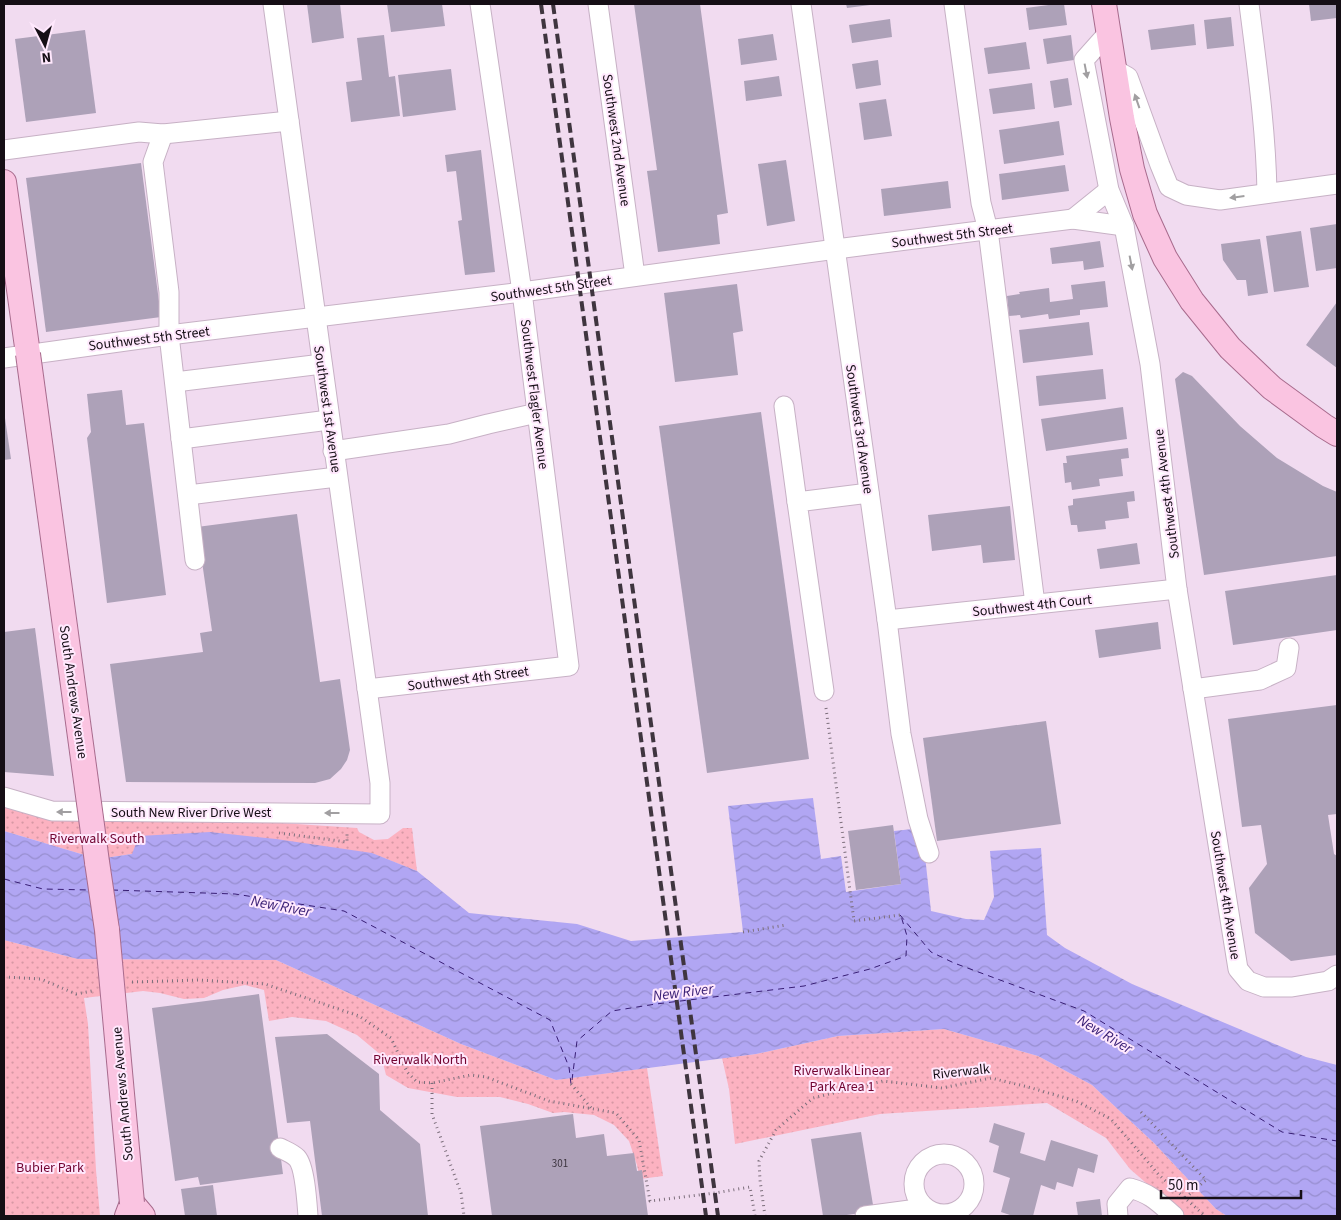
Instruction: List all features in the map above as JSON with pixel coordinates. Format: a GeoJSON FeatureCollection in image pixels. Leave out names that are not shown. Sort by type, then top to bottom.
{"type":"FeatureCollection","features":[{"type":"Feature","properties":{"kind":"main road"},"geometry":{"type":"LineString","coordinates":[[1104,4],[1132,169],[1145,214],[1165,258],[1192,301],[1230,348],[1272,388],[1337,434]]}},
{"type":"Feature","properties":{"kind":"main road","name":"South Andrews Avenue"},"geometry":{"type":"LineString","coordinates":[[4,182],[107,930],[134,1212]]}},
{"type":"Feature","properties":{"kind":"street","name":"Southwest 1st Avenue"},"geometry":{"type":"LineString","coordinates":[[273,4],[380,783],[380,814]]}},
{"type":"Feature","properties":{"kind":"street","name":"Southwest Flagler Avenue"},"geometry":{"type":"LineString","coordinates":[[480,4],[522,292],[569,666]]}},
{"type":"Feature","properties":{"kind":"street","name":"Southwest 2nd Avenue"},"geometry":{"type":"LineString","coordinates":[[598,4],[635,276]]}},
{"type":"Feature","properties":{"kind":"street","name":"Southwest 3rd Avenue"},"geometry":{"type":"LineString","coordinates":[[802,4],[901,734],[918,819],[930,852]]}},
{"type":"Feature","properties":{"kind":"street"},"geometry":{"type":"LineString","coordinates":[[954,4],[980,203],[988,230],[1035,604]]}},
{"type":"Feature","properties":{"kind":"street"},"geometry":{"type":"LineString","coordinates":[[1249,4],[1263,119],[1268,193]]}},
{"type":"Feature","properties":{"kind":"street","name":"Southwest 4th Avenue"},"geometry":{"type":"LineString","coordinates":[[1108,32],[1084,60],[1109,190],[1124,226],[1150,364],[1177,589],[1238,969],[1248,981],[1264,987],[1292,987],[1328,981],[1337,975]]}},
{"type":"Feature","properties":{"kind":"street"},"geometry":{"type":"LineString","coordinates":[[1114,68],[1128,77],[1169,188],[1186,195],[1220,200],[1337,184]]}},
{"type":"Feature","properties":{"kind":"street"},"geometry":{"type":"LineString","coordinates":[[4,150],[139,132],[164,134],[289,121]]}},
{"type":"Feature","properties":{"kind":"street"},"geometry":{"type":"LineString","coordinates":[[164,134],[153,162],[169,292],[169,336],[195,560]]}},
{"type":"Feature","properties":{"kind":"street"},"geometry":{"type":"LineString","coordinates":[[1073,219],[1109,190]]}},
{"type":"Feature","properties":{"kind":"street","name":"Southwest 5th Street"},"geometry":{"type":"LineString","coordinates":[[4,358],[1073,219],[1124,226]]}},
{"type":"Feature","properties":{"kind":"street"},"geometry":{"type":"LineString","coordinates":[[175,382],[322,364]]}},
{"type":"Feature","properties":{"kind":"street"},"geometry":{"type":"LineString","coordinates":[[784,406],[824,691]]}},
{"type":"Feature","properties":{"kind":"street"},"geometry":{"type":"LineString","coordinates":[[334,451],[449,434],[537,413]]}},
{"type":"Feature","properties":{"kind":"street"},"geometry":{"type":"LineString","coordinates":[[182,439],[329,420]]}},
{"type":"Feature","properties":{"kind":"street"},"geometry":{"type":"LineString","coordinates":[[188,495],[337,477]]}},
{"type":"Feature","properties":{"kind":"street"},"geometry":{"type":"LineString","coordinates":[[797,502],[869,493]]}},
{"type":"Feature","properties":{"kind":"street","name":"Southwest 4th Court"},"geometry":{"type":"LineString","coordinates":[[887,620],[1177,589]]}},
{"type":"Feature","properties":{"kind":"street"},"geometry":{"type":"LineString","coordinates":[[1193,689],[1260,680],[1286,668],[1289,648]]}},
{"type":"Feature","properties":{"kind":"street","name":"Southwest 4th Street"},"geometry":{"type":"LineString","coordinates":[[367,689],[569,666]]}},
{"type":"Feature","properties":{"kind":"street","name":"South New River Drive West"},"geometry":{"type":"LineString","coordinates":[[4,797],[52,811],[380,814]]}},
{"type":"Feature","properties":{"kind":"street"},"geometry":{"type":"LineString","coordinates":[[280,1148],[292,1153],[299,1160],[308,1216]]}},
{"type":"Feature","properties":{"kind":"street"},"geometry":{"type":"LineString","coordinates":[[939,1154],[959,1157],[967,1164],[975,1182],[974,1192],[964,1212],[934,1213],[925,1208],[918,1201],[914,1192],[916,1172],[922,1163],[930,1157],[939,1154]]}},
{"type":"Feature","properties":{"kind":"street"},"geometry":{"type":"LineString","coordinates":[[1118,1216],[1116,1204],[1130,1188],[1156,1199],[1174,1216]]}},
{"type":"Feature","properties":{"kind":"street"},"geometry":{"type":"LineString","coordinates":[[865,1216],[925,1208]]}},
{"type":"Feature","properties":{"kind":"path"},"geometry":{"type":"LineString","coordinates":[[824,691],[854,921],[900,915]]}},
{"type":"Feature","properties":{"kind":"path"},"geometry":{"type":"LineString","coordinates":[[743,932],[786,925]]}},
{"type":"Feature","properties":{"kind":"path"},"geometry":{"type":"LineString","coordinates":[[4,977],[41,978],[76,994],[94,990]]}},
{"type":"Feature","properties":{"kind":"path"},"geometry":{"type":"LineString","coordinates":[[128,982],[199,980],[265,984],[359,1016],[392,1038],[407,1072],[417,1082],[432,1083],[471,1075],[486,1077],[549,1101],[616,1113],[639,1140],[650,1201],[750,1187],[756,1216]]}},
{"type":"Feature","properties":{"kind":"path","name":"Riverwalk"},"geometry":{"type":"LineString","coordinates":[[765,1216],[759,1162],[776,1130],[813,1098],[882,1081],[942,1088],[991,1078],[1076,1101],[1111,1119],[1159,1175],[1205,1216]]}},
{"type":"Feature","properties":{"kind":"path"},"geometry":{"type":"LineString","coordinates":[[432,1083],[432,1114],[461,1194],[464,1216]]}},
{"type":"Feature","properties":{"kind":"path"},"geometry":{"type":"LineString","coordinates":[[572,1084],[593,1109]]}},
{"type":"Feature","properties":{"kind":"path"},"geometry":{"type":"LineString","coordinates":[[1142,1112],[1206,1180],[1185,1198]]}},
{"type":"Feature","properties":{"kind":"green space","name":"Riverwalk South"},"geometry":{"type":"Polygon","coordinates":[[[4,801],[357,828],[359,832],[374,840],[388,839],[403,828],[412,828],[417,871],[371,853],[132,854],[98,859],[4,831],[4,801]]]}},
{"type":"Feature","properties":{"kind":"green space"},"geometry":{"type":"Polygon","coordinates":[[[4,940],[78,959],[276,960],[461,1044],[556,1080],[647,1068],[663,1176],[640,1179],[629,1141],[614,1125],[594,1115],[564,1112],[553,1113],[500,1097],[457,1097],[408,1088],[386,1075],[381,1055],[357,1035],[326,1021],[292,1017],[269,1021],[264,990],[245,985],[223,990],[204,998],[184,999],[143,991],[84,998],[88,1024],[100,1216],[4,1216],[4,940]]]}},
{"type":"Feature","properties":{"kind":"green space","name":"Riverwalk Linear Park Area 1"},"geometry":{"type":"Polygon","coordinates":[[[944,1029],[1038,1056],[1092,1085],[1154,1143],[1216,1209],[1227,1216],[1184,1216],[1130,1169],[1106,1138],[1047,1103],[880,1114],[735,1144],[729,1089],[722,1058],[756,1054],[838,1036],[944,1029]]]}},
{"type":"Feature","properties":{"kind":"water","name":"New River"},"geometry":{"type":"Polygon","coordinates":[[[813,798],[821,859],[841,856],[846,892],[901,884],[894,831],[922,828],[931,911],[966,919],[984,920],[994,897],[990,851],[1041,848],[1047,935],[1065,948],[1132,984],[1306,1057],[1337,1065],[1337,1216],[1227,1216],[1216,1209],[1154,1143],[1092,1085],[1038,1056],[944,1029],[838,1036],[756,1054],[556,1080],[461,1044],[276,960],[78,959],[4,940],[4,831],[98,859],[132,854],[139,836],[210,832],[276,839],[372,853],[417,871],[469,913],[577,924],[631,941],[743,932],[728,806],[813,798]]]}},
{"type":"Feature","properties":{"kind":"building"},"geometry":{"type":"Polygon","coordinates":[[[307,4],[340,4],[344,38],[312,43],[307,4]]]}},
{"type":"Feature","properties":{"kind":"building"},"geometry":{"type":"Polygon","coordinates":[[[387,4],[442,4],[445,26],[391,32],[387,4]]]}},
{"type":"Feature","properties":{"kind":"building"},"geometry":{"type":"Polygon","coordinates":[[[634,4],[700,4],[728,213],[717,215],[720,244],[658,252],[647,171],[657,170],[634,4]]]}},
{"type":"Feature","properties":{"kind":"building"},"geometry":{"type":"Polygon","coordinates":[[[846,4],[870,4],[870,5],[847,8],[846,4]]]}},
{"type":"Feature","properties":{"kind":"building"},"geometry":{"type":"Polygon","coordinates":[[[1064,4],[1067,25],[1029,30],[1026,8],[1064,4]]]}},
{"type":"Feature","properties":{"kind":"building"},"geometry":{"type":"Polygon","coordinates":[[[1309,4],[1337,4],[1337,18],[1311,21],[1309,4]]]}},
{"type":"Feature","properties":{"kind":"building"},"geometry":{"type":"Polygon","coordinates":[[[1231,17],[1234,46],[1207,49],[1204,20],[1231,17]]]}},
{"type":"Feature","properties":{"kind":"building"},"geometry":{"type":"Polygon","coordinates":[[[890,19],[892,37],[852,43],[849,25],[890,19]]]}},
{"type":"Feature","properties":{"kind":"building"},"geometry":{"type":"Polygon","coordinates":[[[1194,24],[1196,45],[1151,50],[1148,30],[1194,24]]]}},
{"type":"Feature","properties":{"kind":"building"},"geometry":{"type":"Polygon","coordinates":[[[85,30],[96,113],[26,122],[15,39],[85,30]]]}},
{"type":"Feature","properties":{"kind":"building"},"geometry":{"type":"Polygon","coordinates":[[[773,34],[777,60],[741,65],[738,39],[773,34]]]}},
{"type":"Feature","properties":{"kind":"building"},"geometry":{"type":"Polygon","coordinates":[[[384,35],[389,77],[395,76],[400,116],[351,122],[346,82],[362,80],[357,38],[384,35]]]}},
{"type":"Feature","properties":{"kind":"building"},"geometry":{"type":"Polygon","coordinates":[[[1071,35],[1074,60],[1047,64],[1043,39],[1071,35]]]}},
{"type":"Feature","properties":{"kind":"building"},"geometry":{"type":"Polygon","coordinates":[[[1026,42],[1030,69],[988,74],[984,48],[1026,42]]]}},
{"type":"Feature","properties":{"kind":"building"},"geometry":{"type":"Polygon","coordinates":[[[878,60],[881,85],[856,89],[852,64],[878,60]]]}},
{"type":"Feature","properties":{"kind":"building"},"geometry":{"type":"Polygon","coordinates":[[[451,69],[456,110],[403,117],[398,75],[451,69]]]}},
{"type":"Feature","properties":{"kind":"building"},"geometry":{"type":"Polygon","coordinates":[[[779,76],[782,96],[746,101],[744,81],[779,76]]]}},
{"type":"Feature","properties":{"kind":"building"},"geometry":{"type":"Polygon","coordinates":[[[1068,78],[1072,105],[1054,108],[1050,81],[1068,78]]]}},
{"type":"Feature","properties":{"kind":"building"},"geometry":{"type":"Polygon","coordinates":[[[1032,83],[1035,109],[993,114],[989,89],[1032,83]]]}},
{"type":"Feature","properties":{"kind":"building"},"geometry":{"type":"Polygon","coordinates":[[[886,99],[892,136],[864,140],[859,103],[886,99]]]}},
{"type":"Feature","properties":{"kind":"building"},"geometry":{"type":"Polygon","coordinates":[[[1059,121],[1064,155],[1004,164],[999,130],[1059,121]]]}},
{"type":"Feature","properties":{"kind":"building"},"geometry":{"type":"Polygon","coordinates":[[[481,150],[495,272],[465,275],[458,221],[462,220],[456,171],[447,172],[445,155],[481,150]]]}},
{"type":"Feature","properties":{"kind":"building"},"geometry":{"type":"Polygon","coordinates":[[[786,160],[795,221],[767,226],[758,164],[786,160]]]}},
{"type":"Feature","properties":{"kind":"building"},"geometry":{"type":"Polygon","coordinates":[[[141,163],[161,317],[46,332],[26,178],[141,163]]]}},
{"type":"Feature","properties":{"kind":"building"},"geometry":{"type":"Polygon","coordinates":[[[1065,165],[1069,191],[1002,200],[999,174],[1065,165]]]}},
{"type":"Feature","properties":{"kind":"building"},"geometry":{"type":"Polygon","coordinates":[[[948,181],[951,208],[884,216],[881,189],[948,181]]]}},
{"type":"Feature","properties":{"kind":"building"},"geometry":{"type":"Polygon","coordinates":[[[1337,224],[1337,268],[1316,271],[1310,228],[1337,224]]]}},
{"type":"Feature","properties":{"kind":"building"},"geometry":{"type":"Polygon","coordinates":[[[1301,231],[1309,287],[1274,292],[1266,236],[1301,231]]]}},
{"type":"Feature","properties":{"kind":"building"},"geometry":{"type":"Polygon","coordinates":[[[1260,239],[1268,293],[1248,296],[1246,280],[1237,280],[1223,260],[1221,244],[1260,239]]]}},
{"type":"Feature","properties":{"kind":"building"},"geometry":{"type":"Polygon","coordinates":[[[1100,241],[1104,267],[1084,270],[1083,261],[1052,264],[1050,248],[1100,241]]]}},
{"type":"Feature","properties":{"kind":"building"},"geometry":{"type":"Polygon","coordinates":[[[1105,281],[1108,307],[1080,310],[1080,315],[1049,319],[1048,314],[1021,318],[1020,315],[1009,316],[1007,296],[1020,294],[1019,292],[1049,288],[1050,302],[1073,299],[1071,285],[1105,281]]]}},
{"type":"Feature","properties":{"kind":"building"},"geometry":{"type":"Polygon","coordinates":[[[737,284],[743,331],[733,333],[738,375],[675,382],[664,293],[737,284]]]}},
{"type":"Feature","properties":{"kind":"building"},"geometry":{"type":"Polygon","coordinates":[[[1337,302],[1337,368],[1306,345],[1337,302]]]}},
{"type":"Feature","properties":{"kind":"building"},"geometry":{"type":"Polygon","coordinates":[[[1089,322],[1093,355],[1023,363],[1019,330],[1089,322]]]}},
{"type":"Feature","properties":{"kind":"building"},"geometry":{"type":"Polygon","coordinates":[[[1103,369],[1106,399],[1039,406],[1036,376],[1103,369]]]}},
{"type":"Feature","properties":{"kind":"building"},"geometry":{"type":"Polygon","coordinates":[[[1183,372],[1192,376],[1240,426],[1277,458],[1323,486],[1337,492],[1337,556],[1204,575],[1175,379],[1183,372]]]}},
{"type":"Feature","properties":{"kind":"building"},"geometry":{"type":"Polygon","coordinates":[[[122,390],[126,425],[144,423],[166,595],[107,603],[87,438],[91,432],[87,394],[122,390]]]}},
{"type":"Feature","properties":{"kind":"building"},"geometry":{"type":"Polygon","coordinates":[[[1123,407],[1127,439],[1046,451],[1041,419],[1123,407]]]}},
{"type":"Feature","properties":{"kind":"building"},"geometry":{"type":"Polygon","coordinates":[[[761,412],[809,759],[707,773],[659,426],[761,412]]]}},
{"type":"Feature","properties":{"kind":"building"},"geometry":{"type":"Polygon","coordinates":[[[4,418],[11,459],[4,460],[4,418]]]}},
{"type":"Feature","properties":{"kind":"building"},"geometry":{"type":"Polygon","coordinates":[[[1128,448],[1129,458],[1121,459],[1123,476],[1099,479],[1100,486],[1072,490],[1071,482],[1065,483],[1063,463],[1067,463],[1066,456],[1128,448]]]}},
{"type":"Feature","properties":{"kind":"building"},"geometry":{"type":"Polygon","coordinates":[[[1134,491],[1135,501],[1127,502],[1129,518],[1105,521],[1106,529],[1078,532],[1077,525],[1071,525],[1068,506],[1073,505],[1073,499],[1134,491]]]}},
{"type":"Feature","properties":{"kind":"building"},"geometry":{"type":"Polygon","coordinates":[[[1010,506],[1015,560],[983,563],[981,545],[932,551],[928,515],[1010,506]]]}},
{"type":"Feature","properties":{"kind":"building"},"geometry":{"type":"Polygon","coordinates":[[[297,514],[320,682],[340,679],[350,750],[347,760],[341,769],[330,779],[315,783],[126,782],[110,664],[203,652],[200,633],[212,631],[197,527],[297,514]]]}},
{"type":"Feature","properties":{"kind":"building"},"geometry":{"type":"Polygon","coordinates":[[[1137,543],[1140,564],[1100,569],[1097,549],[1137,543]]]}},
{"type":"Feature","properties":{"kind":"building"},"geometry":{"type":"Polygon","coordinates":[[[1337,575],[1337,630],[1233,645],[1225,591],[1337,575]]]}},
{"type":"Feature","properties":{"kind":"building"},"geometry":{"type":"Polygon","coordinates":[[[1158,622],[1161,649],[1099,658],[1095,630],[1158,622]]]}},
{"type":"Feature","properties":{"kind":"building"},"geometry":{"type":"Polygon","coordinates":[[[35,628],[54,776],[4,772],[4,632],[35,628]]]}},
{"type":"Feature","properties":{"kind":"building"},"geometry":{"type":"Polygon","coordinates":[[[1337,705],[1337,814],[1328,815],[1334,854],[1337,856],[1337,955],[1291,961],[1255,933],[1249,888],[1267,864],[1261,825],[1242,827],[1228,719],[1337,705]]]}},
{"type":"Feature","properties":{"kind":"building"},"geometry":{"type":"Polygon","coordinates":[[[1046,721],[1061,824],[937,841],[923,738],[1046,721]]]}},
{"type":"Feature","properties":{"kind":"building"},"geometry":{"type":"Polygon","coordinates":[[[893,825],[901,884],[856,890],[848,831],[893,825]]]}},
{"type":"Feature","properties":{"kind":"building"},"geometry":{"type":"Polygon","coordinates":[[[259,994],[283,1174],[200,1185],[198,1177],[175,1181],[152,1008],[259,994]]]}},
{"type":"Feature","properties":{"kind":"building"},"geometry":{"type":"Polygon","coordinates":[[[327,1034],[379,1074],[380,1110],[420,1144],[428,1216],[322,1216],[310,1121],[287,1123],[275,1037],[327,1034]]]}},
{"type":"Feature","properties":{"kind":"building"},"geometry":{"type":"Polygon","coordinates":[[[573,1114],[576,1138],[604,1134],[607,1156],[634,1153],[637,1171],[642,1170],[648,1216],[492,1216],[480,1126],[573,1114]]]}},
{"type":"Feature","properties":{"kind":"building"},"geometry":{"type":"Polygon","coordinates":[[[994,1123],[1025,1133],[1020,1153],[1045,1161],[1051,1140],[1098,1155],[1094,1173],[1078,1168],[1073,1187],[1057,1182],[1055,1190],[1041,1185],[1033,1216],[1013,1216],[1001,1212],[1010,1178],[993,1172],[999,1146],[989,1142],[994,1123]]]}},
{"type":"Feature","properties":{"kind":"building"},"geometry":{"type":"Polygon","coordinates":[[[861,1132],[874,1211],[840,1216],[823,1216],[811,1139],[861,1132]]]}},
{"type":"Feature","properties":{"kind":"building"},"geometry":{"type":"Polygon","coordinates":[[[213,1185],[217,1216],[185,1216],[181,1189],[213,1185]]]}},
{"type":"Feature","properties":{"kind":"building"},"geometry":{"type":"Polygon","coordinates":[[[1100,1199],[1102,1216],[1078,1216],[1076,1202],[1100,1199]]]}},
{"type":"Feature","properties":{"kind":"ferry route"},"geometry":{"type":"LineString","coordinates":[[4,879],[43,889],[90,890]]}},
{"type":"Feature","properties":{"kind":"ferry route"},"geometry":{"type":"LineString","coordinates":[[112,890],[235,894],[344,911],[550,1020],[569,1067],[571,1084]]}},
{"type":"Feature","properties":{"kind":"ferry route"},"geometry":{"type":"LineString","coordinates":[[900,915],[931,952],[954,963],[1084,1011],[1282,1132],[1337,1141]]}},
{"type":"Feature","properties":{"kind":"ferry route"},"geometry":{"type":"LineString","coordinates":[[572,1080],[577,1041],[612,1011],[804,986],[870,969],[906,956],[907,936],[901,916]]}},
{"type":"Feature","properties":{"kind":"railway"},"geometry":{"type":"LineString","coordinates":[[541,4],[706,1216]]}},
{"type":"Feature","properties":{"kind":"railway"},"geometry":{"type":"LineString","coordinates":[[553,4],[718,1216]]}},
{"type":"Feature","properties":{"kind":"park label","name":"Riverwalk North"},"geometry":{"type":"Point","coordinates":[420,1059]}},
{"type":"Feature","properties":{"kind":"park label","name":"Bubier Park"},"geometry":{"type":"Point","coordinates":[50,1167]}}]}
